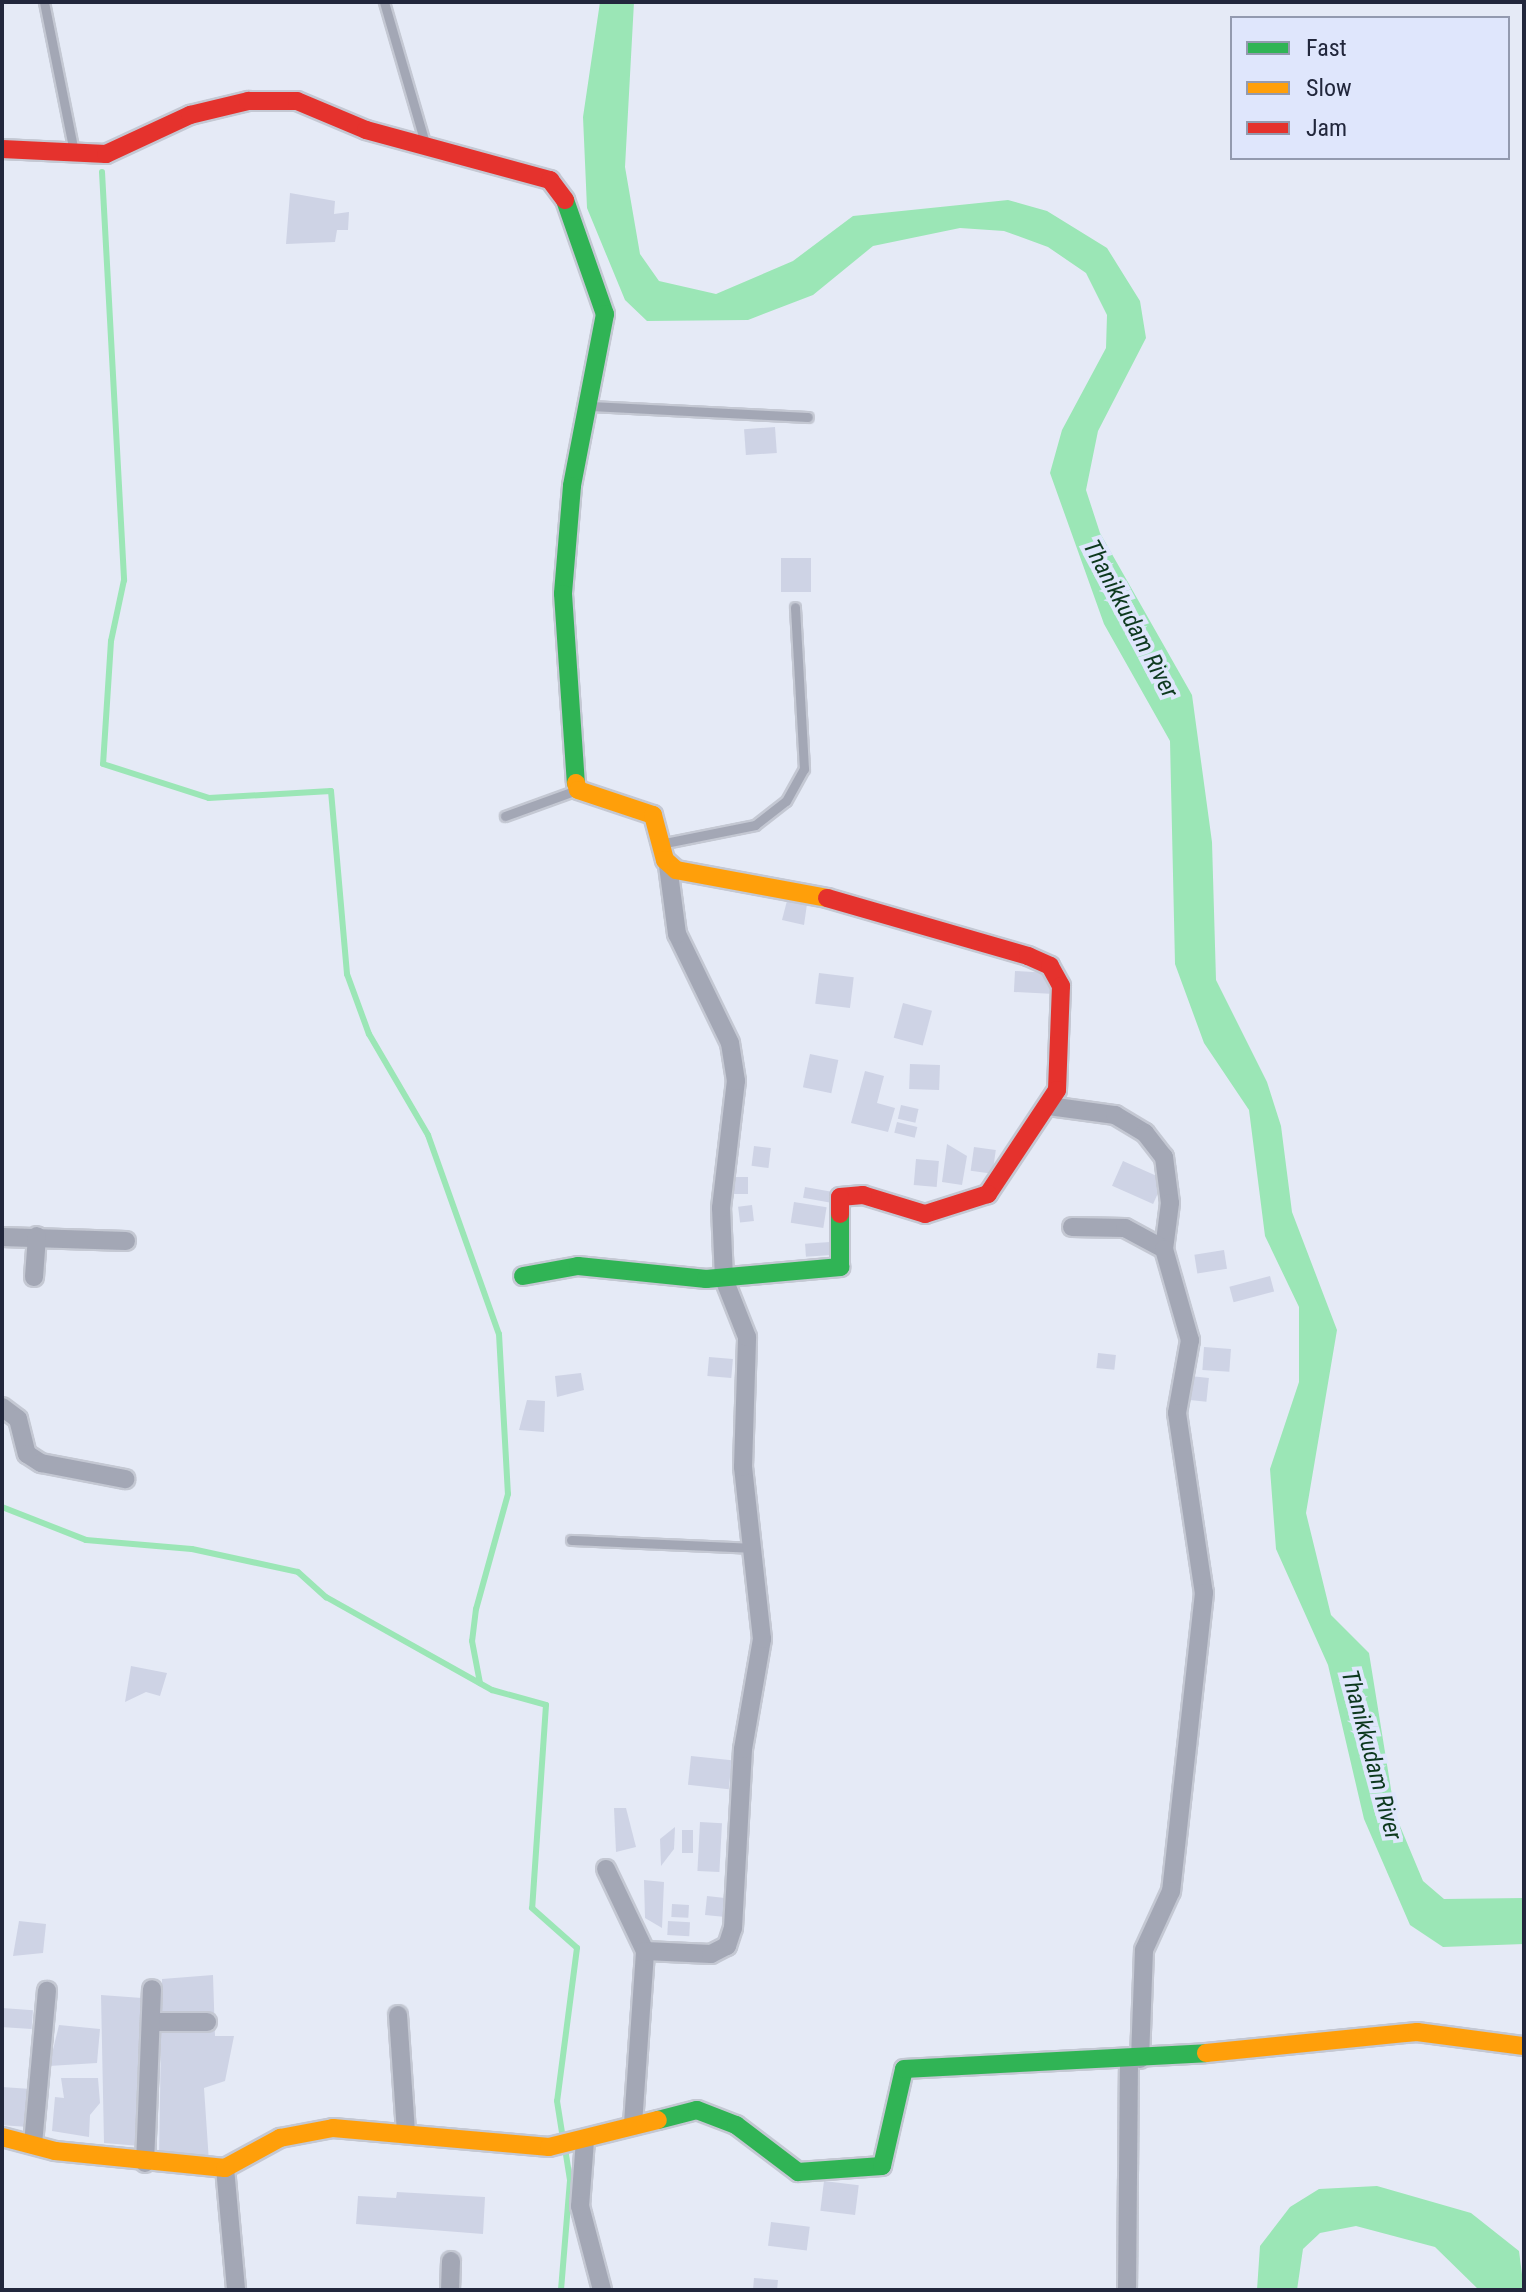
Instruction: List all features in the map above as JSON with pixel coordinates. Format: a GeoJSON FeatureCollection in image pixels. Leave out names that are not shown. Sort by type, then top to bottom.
{"type":"FeatureCollection","features":[{"type":"Feature","properties":{"kind":"street"},"geometry":{"type":"LineString","coordinates":[[2,149],[75,155],[106,154],[190,115],[248,101],[297,101],[366,130],[424,140],[536,174],[572,210],[605,314],[590,406],[572,486],[563,594],[570,765],[578,790],[653,815],[665,843],[677,934],[730,1043],[736,1081],[721,1208],[724,1279],[747,1337],[743,1467],[762,1639],[743,1749],[733,1928],[727,1946],[711,1954],[645,1951]]}},
{"type":"Feature","properties":{"kind":"street"},"geometry":{"type":"LineString","coordinates":[[523,1276],[615,1265],[724,1279],[840,1267],[840,1197],[863,1195],[925,1214],[988,1194],[1057,1090],[1061,986],[1050,966],[828,896],[668,866]]}},
{"type":"Feature","properties":{"kind":"street"},"geometry":{"type":"LineString","coordinates":[[1049,1106],[1115,1115],[1145,1133],[1164,1157],[1170,1203],[1164,1249],[1190,1340],[1177,1413],[1204,1593],[1171,1891],[1144,1950],[1135,2060],[1127,2290]]}},
{"type":"Feature","properties":{"kind":"street"},"geometry":{"type":"LineString","coordinates":[[1072,1227],[1125,1228],[1164,1249]]}},
{"type":"Feature","properties":{"kind":"street"},"geometry":{"type":"LineString","coordinates":[[34,1277],[37,1236]]}},
{"type":"Feature","properties":{"kind":"street"},"geometry":{"type":"LineString","coordinates":[[2,1237],[126,1241]]}},
{"type":"Feature","properties":{"kind":"street"},"geometry":{"type":"LineString","coordinates":[[2,1407],[18,1419],[27,1454],[41,1463],[125,1479]]}},
{"type":"Feature","properties":{"kind":"street"},"geometry":{"type":"LineString","coordinates":[[606,1869],[645,1951],[633,2124]]}},
{"type":"Feature","properties":{"kind":"street"},"geometry":{"type":"LineString","coordinates":[[145,2163],[152,1989]]}},
{"type":"Feature","properties":{"kind":"street"},"geometry":{"type":"LineString","coordinates":[[33,2144],[47,1991]]}},
{"type":"Feature","properties":{"kind":"street"},"geometry":{"type":"LineString","coordinates":[[398,2015],[406,2132]]}},
{"type":"Feature","properties":{"kind":"street"},"geometry":{"type":"LineString","coordinates":[[151,2022],[207,2022]]}},
{"type":"Feature","properties":{"kind":"street"},"geometry":{"type":"LineString","coordinates":[[2,2137],[145,2163],[225,2168],[280,2138],[333,2128],[406,2132],[549,2147],[697,2110],[736,2125],[798,2172],[882,2166],[904,2069],[1135,2060],[1417,2032],[1524,2046]]}},
{"type":"Feature","properties":{"kind":"street"},"geometry":{"type":"LineString","coordinates":[[577,2141],[580,2206],[602,2290]]}},
{"type":"Feature","properties":{"kind":"street"},"geometry":{"type":"LineString","coordinates":[[225,2168],[236,2290]]}},
{"type":"Feature","properties":{"kind":"street"},"geometry":{"type":"LineString","coordinates":[[450,2290],[451,2261]]}},
{"type":"Feature","properties":{"kind":"lane"},"geometry":{"type":"LineString","coordinates":[[44,2],[75,155]]}},
{"type":"Feature","properties":{"kind":"lane"},"geometry":{"type":"LineString","coordinates":[[384,2],[424,140]]}},
{"type":"Feature","properties":{"kind":"lane"},"geometry":{"type":"LineString","coordinates":[[590,406],[808,417]]}},
{"type":"Feature","properties":{"kind":"lane"},"geometry":{"type":"LineString","coordinates":[[665,843],[755,825],[775,814],[798,780],[804,708],[795,607]]}},
{"type":"Feature","properties":{"kind":"lane"},"geometry":{"type":"LineString","coordinates":[[505,816],[578,790]]}},
{"type":"Feature","properties":{"kind":"lane"},"geometry":{"type":"LineString","coordinates":[[571,1540],[751,1548]]}},
{"type":"Feature","properties":{"kind":"water","name":"Thanikkudam River"},"geometry":{"type":"Polygon","coordinates":[[[600,2],[634,2],[625,167],[640,254],[659,281],[716,294],[793,261],[853,216],[1008,200],[1047,211],[1107,248],[1140,301],[1146,338],[1098,431],[1086,490],[1100,533],[1192,695],[1212,842],[1216,980],[1267,1082],[1281,1126],[1292,1212],[1337,1330],[1306,1513],[1331,1615],[1369,1653],[1395,1814],[1423,1881],[1444,1899],[1524,1898],[1524,1944],[1443,1947],[1410,1925],[1364,1819],[1328,1665],[1276,1549],[1270,1469],[1299,1382],[1299,1307],[1265,1236],[1249,1110],[1204,1043],[1175,964],[1170,741],[1104,624],[1050,473],[1062,430],[1106,348],[1107,315],[1086,273],[1048,247],[1004,231],[960,228],[873,246],[813,295],[748,320],[647,321],[625,300],[587,208],[583,117],[600,2]]]}},
{"type":"Feature","properties":{"kind":"water"},"geometry":{"type":"Polygon","coordinates":[[[1377,2186],[1471,2213],[1519,2251],[1524,2290],[1479,2290],[1435,2247],[1356,2226],[1320,2233],[1303,2249],[1297,2290],[1257,2290],[1260,2246],[1290,2207],[1319,2189],[1377,2186]]]}},
{"type":"Feature","properties":{"kind":"building"},"geometry":{"type":"Polygon","coordinates":[[[290,193],[335,201],[334,214],[349,212],[348,230],[337,230],[335,242],[286,244],[290,193]]]}},
{"type":"Feature","properties":{"kind":"building"},"geometry":{"type":"Polygon","coordinates":[[[775,427],[777,453],[746,455],[744,429],[775,427]]]}},
{"type":"Feature","properties":{"kind":"building"},"geometry":{"type":"Polygon","coordinates":[[[781,558],[811,558],[811,592],[781,592],[781,558]]]}},
{"type":"Feature","properties":{"kind":"building"},"geometry":{"type":"Polygon","coordinates":[[[789,893],[808,897],[804,925],[782,920],[789,893]]]}},
{"type":"Feature","properties":{"kind":"building"},"geometry":{"type":"Polygon","coordinates":[[[1015,971],[1051,973],[1050,994],[1014,992],[1015,971]]]}},
{"type":"Feature","properties":{"kind":"building"},"geometry":{"type":"Polygon","coordinates":[[[819,973],[854,977],[850,1008],[815,1004],[819,973]]]}},
{"type":"Feature","properties":{"kind":"building"},"geometry":{"type":"Polygon","coordinates":[[[903,1003],[932,1011],[923,1046],[894,1038],[903,1003]]]}},
{"type":"Feature","properties":{"kind":"building"},"geometry":{"type":"Polygon","coordinates":[[[810,1054],[838,1060],[831,1093],[803,1087],[810,1054]]]}},
{"type":"Feature","properties":{"kind":"building"},"geometry":{"type":"Polygon","coordinates":[[[910,1064],[940,1065],[939,1090],[909,1089],[910,1064]]]}},
{"type":"Feature","properties":{"kind":"building"},"geometry":{"type":"Polygon","coordinates":[[[865,1071],[884,1076],[877,1103],[895,1108],[888,1132],[851,1123],[865,1071]]]}},
{"type":"Feature","properties":{"kind":"building"},"geometry":{"type":"Polygon","coordinates":[[[901,1105],[919,1109],[915,1123],[898,1119],[901,1105]]]}},
{"type":"Feature","properties":{"kind":"building"},"geometry":{"type":"Polygon","coordinates":[[[897,1122],[917,1127],[915,1138],[894,1133],[897,1122]]]}},
{"type":"Feature","properties":{"kind":"building"},"geometry":{"type":"Polygon","coordinates":[[[947,1144],[967,1156],[962,1185],[942,1182],[947,1144]]]}},
{"type":"Feature","properties":{"kind":"building"},"geometry":{"type":"Polygon","coordinates":[[[754,1146],[771,1148],[768,1168],[752,1166],[754,1146]]]}},
{"type":"Feature","properties":{"kind":"building"},"geometry":{"type":"Polygon","coordinates":[[[974,1147],[996,1150],[992,1174],[971,1171],[974,1147]]]}},
{"type":"Feature","properties":{"kind":"building"},"geometry":{"type":"Polygon","coordinates":[[[916,1159],[939,1161],[937,1187],[914,1185],[916,1159]]]}},
{"type":"Feature","properties":{"kind":"building"},"geometry":{"type":"Polygon","coordinates":[[[1123,1161],[1164,1179],[1153,1204],[1112,1186],[1123,1161]]]}},
{"type":"Feature","properties":{"kind":"building"},"geometry":{"type":"Polygon","coordinates":[[[731,1177],[748,1177],[748,1194],[731,1194],[731,1177]]]}},
{"type":"Feature","properties":{"kind":"building"},"geometry":{"type":"Polygon","coordinates":[[[805,1187],[832,1192],[830,1203],[803,1198],[805,1187]]]}},
{"type":"Feature","properties":{"kind":"building"},"geometry":{"type":"Polygon","coordinates":[[[794,1202],[827,1207],[823,1228],[791,1223],[794,1202]]]}},
{"type":"Feature","properties":{"kind":"building"},"geometry":{"type":"Polygon","coordinates":[[[752,1205],[754,1221],[740,1223],[738,1207],[752,1205]]]}},
{"type":"Feature","properties":{"kind":"building"},"geometry":{"type":"Polygon","coordinates":[[[830,1242],[831,1255],[806,1257],[805,1244],[830,1242]]]}},
{"type":"Feature","properties":{"kind":"building"},"geometry":{"type":"Polygon","coordinates":[[[1224,1250],[1227,1269],[1197,1273],[1194,1255],[1224,1250]]]}},
{"type":"Feature","properties":{"kind":"building"},"geometry":{"type":"Polygon","coordinates":[[[1270,1276],[1274,1291],[1234,1302],[1229,1287],[1270,1276]]]}},
{"type":"Feature","properties":{"kind":"building"},"geometry":{"type":"Polygon","coordinates":[[[1204,1347],[1231,1349],[1229,1372],[1202,1370],[1204,1347]]]}},
{"type":"Feature","properties":{"kind":"building"},"geometry":{"type":"Polygon","coordinates":[[[1098,1353],[1116,1355],[1114,1370],[1096,1368],[1098,1353]]]}},
{"type":"Feature","properties":{"kind":"building"},"geometry":{"type":"Polygon","coordinates":[[[709,1357],[733,1359],[731,1378],[707,1376],[709,1357]]]}},
{"type":"Feature","properties":{"kind":"building"},"geometry":{"type":"Polygon","coordinates":[[[581,1373],[584,1390],[557,1397],[555,1376],[581,1373]]]}},
{"type":"Feature","properties":{"kind":"building"},"geometry":{"type":"Polygon","coordinates":[[[1190,1376],[1209,1378],[1206,1402],[1187,1400],[1190,1376]]]}},
{"type":"Feature","properties":{"kind":"building"},"geometry":{"type":"Polygon","coordinates":[[[527,1400],[545,1401],[544,1432],[519,1430],[527,1400]]]}},
{"type":"Feature","properties":{"kind":"building"},"geometry":{"type":"Polygon","coordinates":[[[131,1666],[167,1673],[160,1696],[146,1692],[125,1702],[131,1666]]]}},
{"type":"Feature","properties":{"kind":"building"},"geometry":{"type":"Polygon","coordinates":[[[691,1756],[732,1760],[729,1789],[688,1785],[691,1756]]]}},
{"type":"Feature","properties":{"kind":"building"},"geometry":{"type":"Polygon","coordinates":[[[614,1808],[626,1808],[636,1847],[616,1852],[614,1808]]]}},
{"type":"Feature","properties":{"kind":"building"},"geometry":{"type":"Polygon","coordinates":[[[700,1822],[722,1823],[719,1872],[697,1871],[700,1822]]]}},
{"type":"Feature","properties":{"kind":"building"},"geometry":{"type":"Polygon","coordinates":[[[675,1827],[674,1849],[661,1866],[660,1839],[675,1827]]]}},
{"type":"Feature","properties":{"kind":"building"},"geometry":{"type":"Polygon","coordinates":[[[682,1830],[693,1830],[693,1853],[682,1853],[682,1830]]]}},
{"type":"Feature","properties":{"kind":"building"},"geometry":{"type":"Polygon","coordinates":[[[644,1880],[664,1882],[662,1928],[645,1918],[644,1880]]]}},
{"type":"Feature","properties":{"kind":"building"},"geometry":{"type":"Polygon","coordinates":[[[707,1896],[725,1898],[723,1917],[705,1915],[707,1896]]]}},
{"type":"Feature","properties":{"kind":"building"},"geometry":{"type":"Polygon","coordinates":[[[672,1904],[689,1905],[688,1918],[671,1917],[672,1904]]]}},
{"type":"Feature","properties":{"kind":"building"},"geometry":{"type":"Polygon","coordinates":[[[19,1921],[46,1924],[43,1953],[13,1956],[19,1921]]]}},
{"type":"Feature","properties":{"kind":"building"},"geometry":{"type":"Polygon","coordinates":[[[668,1921],[690,1922],[689,1936],[667,1935],[668,1921]]]}},
{"type":"Feature","properties":{"kind":"building"},"geometry":{"type":"Polygon","coordinates":[[[213,1975],[215,2036],[234,2036],[225,2081],[204,2088],[209,2162],[159,2158],[162,1979],[213,1975]]]}},
{"type":"Feature","properties":{"kind":"building"},"geometry":{"type":"Polygon","coordinates":[[[101,1995],[142,1998],[140,2146],[104,2143],[101,1995]]]}},
{"type":"Feature","properties":{"kind":"building"},"geometry":{"type":"Polygon","coordinates":[[[2,2008],[33,2010],[32,2029],[2,2027],[2,2008]]]}},
{"type":"Feature","properties":{"kind":"building"},"geometry":{"type":"Polygon","coordinates":[[[59,2025],[100,2029],[97,2063],[49,2066],[59,2025]]]}},
{"type":"Feature","properties":{"kind":"building"},"geometry":{"type":"Polygon","coordinates":[[[61,2078],[98,2078],[100,2103],[90,2115],[89,2137],[52,2131],[55,2097],[64,2098],[61,2078]]]}},
{"type":"Feature","properties":{"kind":"building"},"geometry":{"type":"Polygon","coordinates":[[[2,2087],[31,2089],[28,2127],[2,2125],[2,2087]]]}},
{"type":"Feature","properties":{"kind":"building"},"geometry":{"type":"Polygon","coordinates":[[[824,2181],[859,2185],[855,2215],[820,2211],[824,2181]]]}},
{"type":"Feature","properties":{"kind":"building"},"geometry":{"type":"Polygon","coordinates":[[[397,2192],[485,2197],[483,2234],[356,2224],[358,2196],[396,2198],[397,2192]]]}},
{"type":"Feature","properties":{"kind":"building"},"geometry":{"type":"Polygon","coordinates":[[[771,2222],[810,2227],[807,2251],[768,2246],[771,2222]]]}},
{"type":"Feature","properties":{"kind":"building"},"geometry":{"type":"Polygon","coordinates":[[[754,2278],[778,2280],[777,2290],[753,2290],[754,2278]]]}},
{"type":"Feature","properties":{"kind":"waterway"},"geometry":{"type":"LineString","coordinates":[[102,172],[124,580],[111,641],[103,764],[209,798],[331,791],[347,974],[369,1034],[428,1135],[499,1334],[508,1494],[476,1609],[472,1641],[480,1683]]}},
{"type":"Feature","properties":{"kind":"waterway"},"geometry":{"type":"LineString","coordinates":[[2,1507],[86,1540],[192,1549],[298,1572],[326,1597],[492,1690],[546,1705],[532,1908],[577,1948],[557,2101],[563,2138]]}},
{"type":"Feature","properties":{"kind":"waterway"},"geometry":{"type":"LineString","coordinates":[[561,2290],[570,2180],[565,2149]]}},
{"type":"Feature","properties":{"kind":"traffic: fast"},"geometry":{"type":"LineString","coordinates":[[565,200],[605,314],[572,486],[563,594],[576,783]]}},
{"type":"Feature","properties":{"kind":"traffic: fast"},"geometry":{"type":"LineString","coordinates":[[523,1276],[578,1266],[706,1279],[840,1267],[840,1214]]}},
{"type":"Feature","properties":{"kind":"traffic: fast"},"geometry":{"type":"LineString","coordinates":[[658,2120],[697,2110],[736,2125],[798,2172],[882,2166],[904,2069],[1206,2053]]}},
{"type":"Feature","properties":{"kind":"traffic: slow"},"geometry":{"type":"LineString","coordinates":[[576,783],[578,790],[653,815],[665,860],[676,870],[827,898]]}},
{"type":"Feature","properties":{"kind":"traffic: slow"},"geometry":{"type":"LineString","coordinates":[[1206,2053],[1417,2032],[1524,2046]]}},
{"type":"Feature","properties":{"kind":"traffic: slow"},"geometry":{"type":"LineString","coordinates":[[2,2137],[55,2151],[225,2168],[280,2138],[333,2128],[549,2147],[658,2120]]}},
{"type":"Feature","properties":{"kind":"traffic: jam"},"geometry":{"type":"LineString","coordinates":[[2,149],[106,154],[190,115],[248,101],[297,101],[366,130],[550,180],[565,200]]}},
{"type":"Feature","properties":{"kind":"traffic: jam"},"geometry":{"type":"LineString","coordinates":[[827,898],[1028,956],[1050,966],[1061,986],[1057,1090],[988,1194],[925,1214],[863,1195],[840,1197],[840,1214]]}}]}
